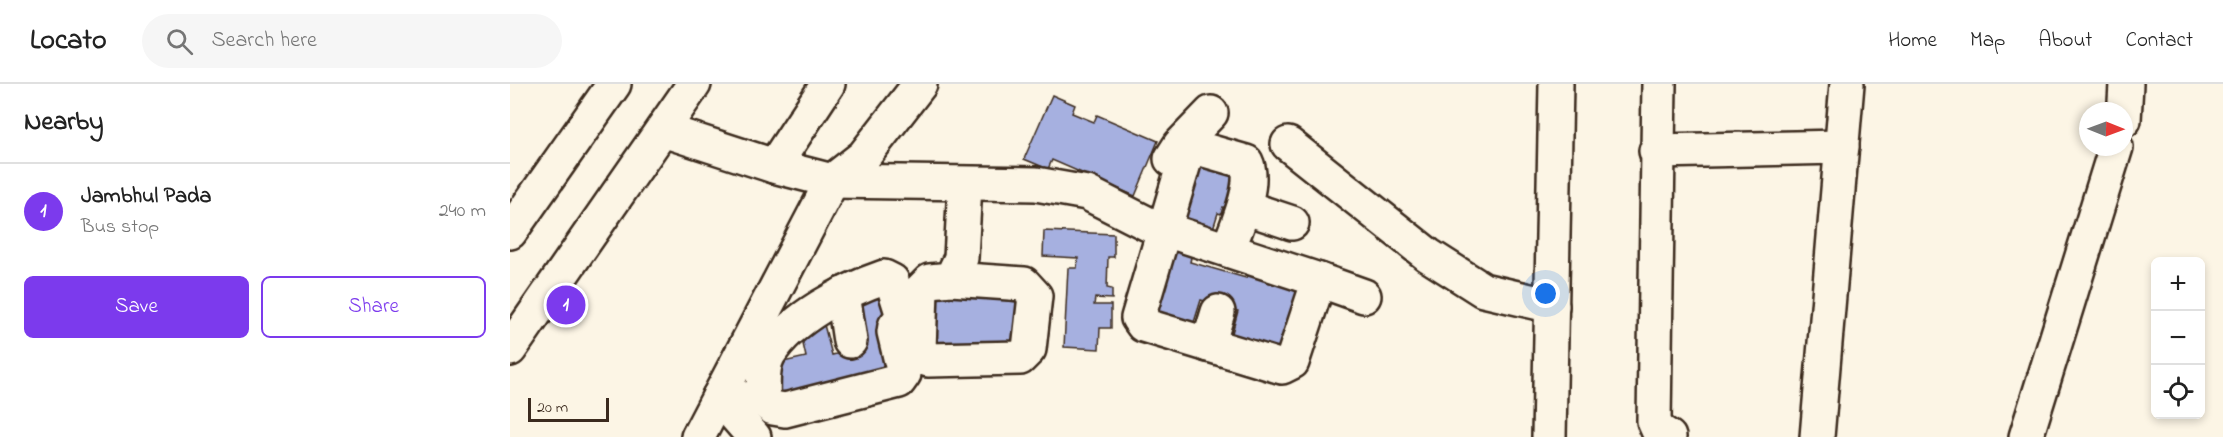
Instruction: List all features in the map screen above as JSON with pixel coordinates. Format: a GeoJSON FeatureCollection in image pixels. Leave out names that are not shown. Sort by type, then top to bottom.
{"type":"FeatureCollection","features":[{"type":"Feature","properties":{"kind":"street"},"geometry":{"type":"LineString","coordinates":[[510,232],[614,84]]}},
{"type":"Feature","properties":{"kind":"street"},"geometry":{"type":"LineString","coordinates":[[510,349],[694,84]]}},
{"type":"Feature","properties":{"kind":"street"},"geometry":{"type":"LineString","coordinates":[[774,166],[828,84]]}},
{"type":"Feature","properties":{"kind":"street"},"geometry":{"type":"LineString","coordinates":[[698,437],[832,181],[864,156],[920,84]]}},
{"type":"Feature","properties":{"kind":"street"},"geometry":{"type":"LineString","coordinates":[[1549,437],[1556,84]]}},
{"type":"Feature","properties":{"kind":"street"},"geometry":{"type":"LineString","coordinates":[[1659,84],[1656,151],[1654,421],[1658,430],[1669,437]]}},
{"type":"Feature","properties":{"kind":"street"},"geometry":{"type":"LineString","coordinates":[[1817,437],[1847,84]]}},
{"type":"Feature","properties":{"kind":"street"},"geometry":{"type":"LineString","coordinates":[[2125,102],[2126,84]]}},
{"type":"Feature","properties":{"kind":"street"},"geometry":{"type":"LineString","coordinates":[[1211,113],[1180,146],[1169,163],[1138,318],[1143,325],[1281,367],[1292,362],[1319,280]]}},
{"type":"Feature","properties":{"kind":"street"},"geometry":{"type":"LineString","coordinates":[[663,130],[774,166],[832,181],[1036,184],[1087,193],[1156,227],[1364,296]]}},
{"type":"Feature","properties":{"kind":"street"},"geometry":{"type":"LineString","coordinates":[[1288,144],[1428,255],[1483,290],[1552,306]]}},
{"type":"Feature","properties":{"kind":"street"},"geometry":{"type":"LineString","coordinates":[[1156,227],[1187,153],[1194,147],[1246,162],[1251,172],[1244,207],[1228,250]]}},
{"type":"Feature","properties":{"kind":"street"},"geometry":{"type":"LineString","coordinates":[[1656,151],[1842,147]]}},
{"type":"Feature","properties":{"kind":"street"},"geometry":{"type":"LineString","coordinates":[[2026,437],[2113,156]]}},
{"type":"Feature","properties":{"kind":"street"},"geometry":{"type":"LineString","coordinates":[[951,279],[961,258],[966,184]]}},
{"type":"Feature","properties":{"kind":"street"},"geometry":{"type":"LineString","coordinates":[[1244,207],[1292,224]]}},
{"type":"Feature","properties":{"kind":"street"},"geometry":{"type":"LineString","coordinates":[[719,396],[763,400],[773,408],[785,410],[899,381],[904,374],[894,332],[895,326],[903,316],[892,281],[884,277],[854,287],[793,328],[769,354],[764,367],[763,400]]}},
{"type":"Feature","properties":{"kind":"street"},"geometry":{"type":"LineString","coordinates":[[843,294],[850,341]]}},
{"type":"Feature","properties":{"kind":"street"},"geometry":{"type":"LineString","coordinates":[[1208,345],[1218,312]]}},
{"type":"Feature","properties":{"kind":"street"},"geometry":{"type":"LineString","coordinates":[[719,396],[754,437]]}},
{"type":"Feature","properties":{"kind":"building"},"geometry":{"type":"Polygon","coordinates":[[[1052,95],[1075,105],[1072,113],[1094,122],[1097,115],[1158,141],[1135,196],[1052,160],[1048,169],[1024,159],[1052,95]]]}},
{"type":"Feature","properties":{"kind":"building"},"geometry":{"type":"Polygon","coordinates":[[[1193,153],[1245,169],[1238,211],[1223,207],[1221,214],[1218,213],[1210,238],[1171,226],[1193,153]]]}},
{"type":"Feature","properties":{"kind":"building"},"geometry":{"type":"Polygon","coordinates":[[[1044,231],[1114,234],[1114,257],[1108,257],[1107,288],[1112,289],[1112,299],[1095,298],[1094,305],[1111,305],[1111,328],[1100,328],[1099,349],[1064,347],[1068,268],[1077,268],[1078,258],[1043,256],[1044,231]]]}},
{"type":"Feature","properties":{"kind":"building"},"geometry":{"type":"Polygon","coordinates":[[[1171,247],[1192,253],[1190,262],[1246,278],[1248,268],[1307,284],[1284,360],[1229,344],[1238,311],[1201,300],[1191,332],[1143,318],[1171,247]]]}},
{"type":"Feature","properties":{"kind":"building"},"geometry":{"type":"Polygon","coordinates":[[[937,288],[1004,295],[1003,300],[1018,302],[1023,350],[927,351],[930,322],[937,323],[937,316],[935,316],[937,288]]]}},
{"type":"Feature","properties":{"kind":"building"},"geometry":{"type":"Polygon","coordinates":[[[893,291],[898,378],[780,406],[770,365],[806,357],[799,326],[823,321],[832,355],[866,347],[855,300],[893,291]]]}},
{"type":"Feature","properties":{"kind":"place","name":"Jambhul Pada"},"geometry":{"type":"Point","coordinates":[566,305]}}]}
